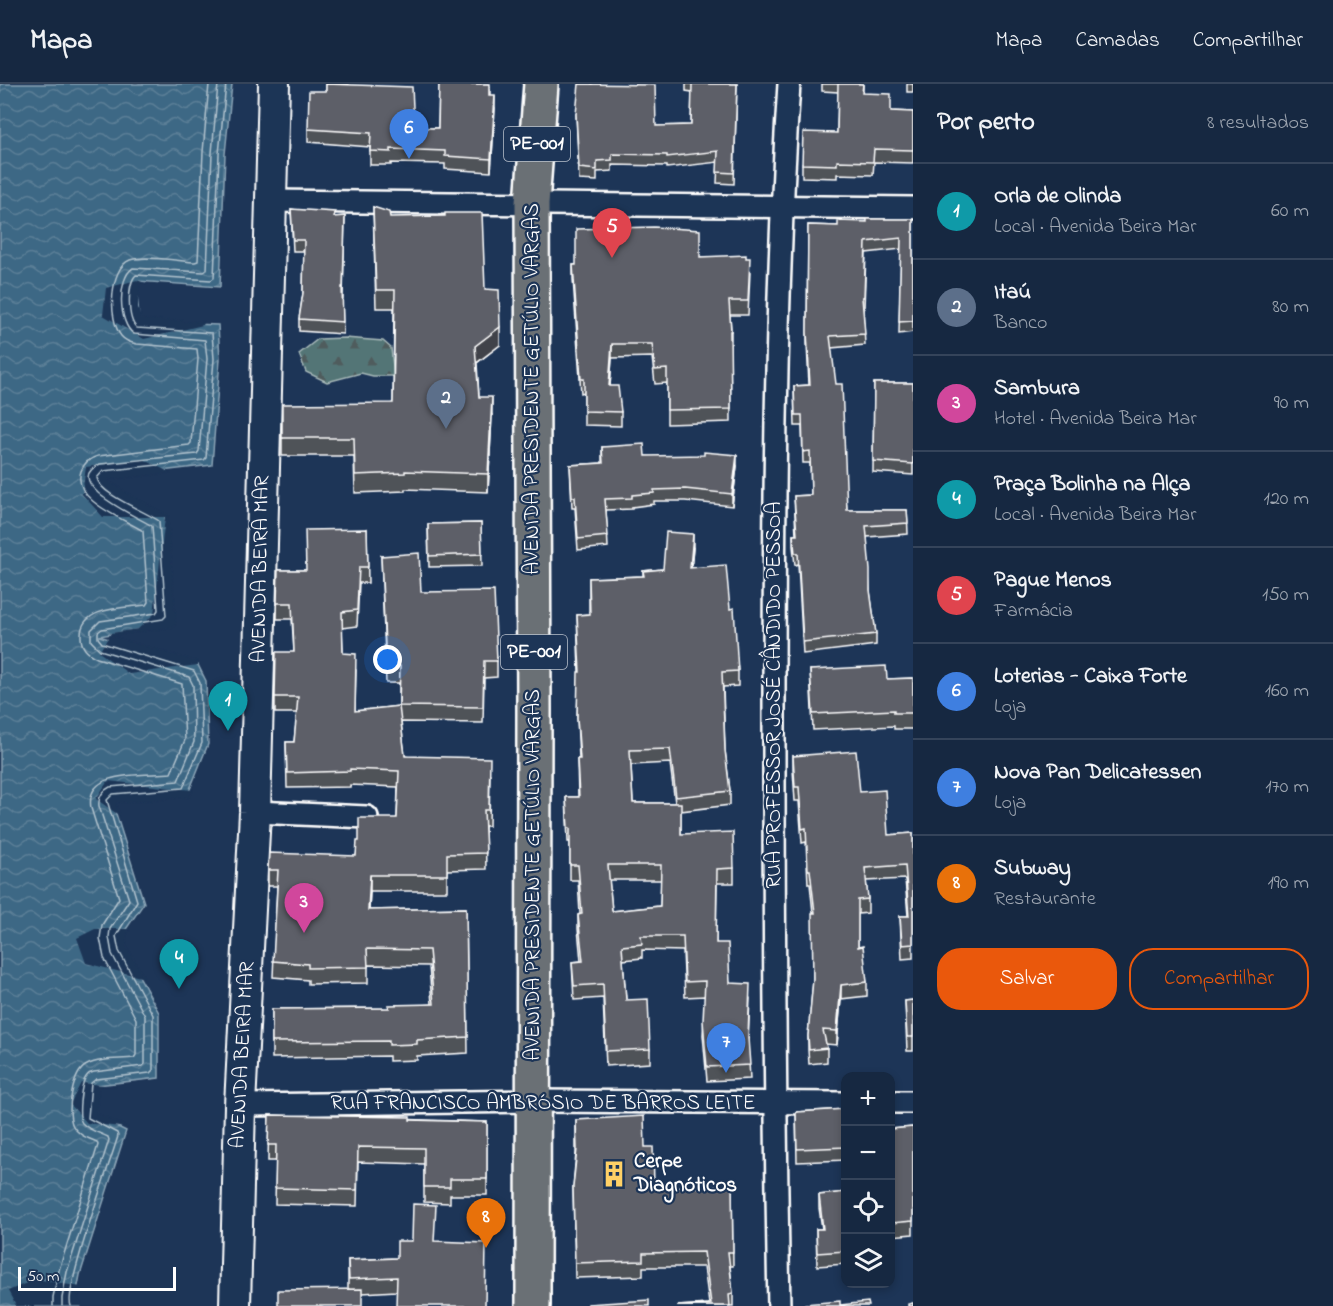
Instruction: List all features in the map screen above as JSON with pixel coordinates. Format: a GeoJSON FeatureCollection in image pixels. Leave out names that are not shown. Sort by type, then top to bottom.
{"type":"FeatureCollection","features":[{"type":"Feature","properties":{"kind":"main road","name":"AVENIDA BEIRA MAR"},"geometry":{"type":"LineString","coordinates":[[235,1306],[240,1105],[255,812],[274,84]]}},
{"type":"Feature","properties":{"kind":"main road","name":"AVENIDA PRESIDENTE GETÚLIO VARGAS"},"geometry":{"type":"LineString","coordinates":[[533,1306],[532,203],[542,84]]}},
{"type":"Feature","properties":{"kind":"street","name":"RUA PROFESSOR JOSÉ CÂNDIDO PESSOA"},"geometry":{"type":"LineString","coordinates":[[779,1306],[774,1103],[774,578],[781,207],[789,84]]}},
{"type":"Feature","properties":{"kind":"street"},"geometry":{"type":"LineString","coordinates":[[272,201],[913,208]]}},
{"type":"Feature","properties":{"kind":"street"},"geometry":{"type":"LineString","coordinates":[[255,812],[367,817]]}},
{"type":"Feature","properties":{"kind":"street","name":"RUA FRANCISCO AMBRÓSIO DE BARROS LEITE"},"geometry":{"type":"LineString","coordinates":[[240,1105],[534,1101],[841,1103]]}},
{"type":"Feature","properties":{"kind":"street"},"geometry":{"type":"LineString","coordinates":[[895,1102],[913,1102]]}},
{"type":"Feature","properties":{"kind":"green space"},"geometry":{"type":"Polygon","coordinates":[[[345,338],[383,341],[391,348],[394,376],[373,376],[361,373],[327,382],[306,372],[299,354],[318,339],[345,338]]]}},
{"type":"Feature","properties":{"kind":"water"},"geometry":{"type":"Polygon","coordinates":[[[0,84],[232,84],[225,154],[220,287],[137,281],[139,322],[218,325],[220,359],[212,465],[101,478],[129,499],[165,516],[173,624],[99,636],[198,665],[206,681],[208,744],[188,794],[112,801],[144,903],[122,935],[124,948],[159,1013],[159,1078],[97,1085],[93,1115],[126,1131],[80,1275],[75,1301],[80,1306],[0,1306],[0,84]]]}},
{"type":"Feature","properties":{"kind":"pier"},"geometry":{"type":"Polygon","coordinates":[[[137,280],[148,284],[140,284],[138,307],[141,319],[205,322],[203,325],[144,339],[103,315],[106,288],[137,280]]]}},
{"type":"Feature","properties":{"kind":"pier"},"geometry":{"type":"Polygon","coordinates":[[[143,459],[171,473],[108,480],[131,496],[168,515],[176,624],[173,627],[111,636],[198,662],[198,665],[129,674],[99,652],[111,633],[138,629],[154,614],[165,517],[103,517],[82,494],[86,467],[143,459]]]}},
{"type":"Feature","properties":{"kind":"pier"},"geometry":{"type":"Polygon","coordinates":[[[108,781],[193,790],[189,797],[116,803],[120,816],[96,799],[108,781]]]}},
{"type":"Feature","properties":{"kind":"pier"},"geometry":{"type":"Polygon","coordinates":[[[95,929],[130,929],[126,935],[127,947],[144,978],[86,963],[77,938],[95,929]]]}},
{"type":"Feature","properties":{"kind":"pier"},"geometry":{"type":"Polygon","coordinates":[[[81,1083],[116,1086],[99,1087],[96,1113],[128,1128],[87,1123],[70,1104],[81,1083]]]}},
{"type":"Feature","properties":{"kind":"pier"},"geometry":{"type":"Polygon","coordinates":[[[36,1279],[81,1287],[78,1300],[83,1306],[16,1306],[8,1291],[36,1279]]]}},
{"type":"Feature","properties":{"kind":"building"},"geometry":{"type":"Polygon","coordinates":[[[326,84],[412,87],[414,128],[438,128],[439,84],[489,84],[489,95],[495,95],[491,159],[445,156],[445,151],[391,149],[391,152],[370,151],[371,133],[308,129],[309,91],[326,91],[326,84]]]}},
{"type":"Feature","properties":{"kind":"building"},"geometry":{"type":"Polygon","coordinates":[[[579,84],[655,85],[656,126],[691,125],[692,84],[737,84],[734,173],[717,172],[718,151],[667,157],[667,155],[612,154],[612,160],[597,161],[597,170],[579,168],[576,114],[579,84]]]}},
{"type":"Feature","properties":{"kind":"building"},"geometry":{"type":"Polygon","coordinates":[[[838,84],[863,84],[862,93],[891,94],[891,111],[913,112],[913,150],[874,149],[873,162],[837,161],[837,165],[802,164],[803,132],[837,133],[838,84]]]}},
{"type":"Feature","properties":{"kind":"building"},"geometry":{"type":"Polygon","coordinates":[[[373,207],[389,212],[390,217],[482,213],[485,289],[499,290],[500,327],[475,346],[479,397],[492,397],[488,474],[405,471],[405,473],[355,475],[354,438],[282,438],[282,404],[393,403],[395,290],[376,290],[373,207]]]}},
{"type":"Feature","properties":{"kind":"building"},"geometry":{"type":"Polygon","coordinates":[[[291,209],[335,212],[334,217],[345,216],[343,322],[299,319],[303,293],[304,240],[293,240],[291,209]]]}},
{"type":"Feature","properties":{"kind":"building"},"geometry":{"type":"Polygon","coordinates":[[[867,219],[913,219],[913,321],[899,322],[901,238],[866,242],[864,297],[862,297],[865,334],[830,336],[836,384],[842,384],[847,510],[907,510],[908,523],[866,526],[870,590],[876,634],[803,642],[798,553],[795,553],[793,535],[797,535],[794,496],[811,495],[810,451],[803,452],[802,415],[795,415],[794,386],[810,385],[807,332],[808,225],[838,226],[838,221],[867,222],[867,219]]]}},
{"type":"Feature","properties":{"kind":"building"},"geometry":{"type":"Polygon","coordinates":[[[654,227],[700,230],[700,257],[746,255],[746,258],[750,258],[748,301],[729,301],[731,409],[667,410],[667,369],[655,370],[652,344],[612,344],[609,386],[618,386],[621,412],[584,411],[584,379],[581,379],[573,265],[576,265],[576,229],[654,227]]]}},
{"type":"Feature","properties":{"kind":"building"},"geometry":{"type":"Polygon","coordinates":[[[874,383],[913,383],[913,464],[873,461],[874,383]]]}},
{"type":"Feature","properties":{"kind":"building"},"geometry":{"type":"Polygon","coordinates":[[[644,444],[645,456],[704,455],[704,452],[737,455],[732,494],[685,489],[654,490],[654,493],[632,495],[632,498],[605,499],[608,536],[578,539],[570,465],[603,463],[602,447],[644,444]]]}},
{"type":"Feature","properties":{"kind":"building"},"geometry":{"type":"Polygon","coordinates":[[[481,523],[482,554],[429,556],[428,524],[481,523]]]}},
{"type":"Feature","properties":{"kind":"building"},"geometry":{"type":"Polygon","coordinates":[[[367,529],[368,567],[359,567],[357,610],[342,612],[343,653],[356,654],[355,711],[399,706],[405,756],[490,758],[489,810],[484,810],[486,853],[447,854],[447,875],[370,875],[368,910],[466,908],[468,1037],[417,1040],[417,1044],[389,1045],[389,1041],[272,1042],[272,1009],[389,1008],[388,1005],[434,1004],[429,950],[367,949],[368,967],[308,968],[308,964],[273,961],[278,870],[268,870],[269,853],[356,856],[357,841],[359,841],[359,818],[397,818],[399,771],[350,769],[350,771],[287,773],[286,742],[294,742],[298,697],[275,697],[276,652],[294,652],[292,603],[277,603],[278,570],[306,570],[305,530],[367,529]]]}},
{"type":"Feature","properties":{"kind":"building"},"geometry":{"type":"Polygon","coordinates":[[[666,532],[693,534],[690,568],[726,565],[730,609],[734,608],[738,671],[722,672],[725,750],[730,791],[676,797],[670,749],[630,750],[633,803],[681,803],[681,834],[733,832],[734,868],[717,869],[716,943],[728,943],[730,983],[750,984],[748,1038],[750,1065],[707,1067],[703,1021],[705,981],[685,982],[683,936],[641,936],[642,944],[622,946],[626,1000],[648,999],[650,1049],[606,1051],[603,984],[574,986],[572,962],[583,961],[578,915],[582,914],[578,865],[570,865],[570,828],[568,828],[566,797],[579,797],[577,759],[580,759],[577,718],[578,672],[580,672],[577,615],[590,614],[589,578],[644,576],[643,571],[663,569],[666,532]],[[608,865],[612,911],[660,906],[661,865],[608,865]]]}},
{"type":"Feature","properties":{"kind":"building"},"geometry":{"type":"Polygon","coordinates":[[[419,553],[421,592],[494,591],[497,661],[484,661],[483,707],[399,706],[400,666],[386,667],[381,556],[419,553]]]}},
{"type":"Feature","properties":{"kind":"building"},"geometry":{"type":"Polygon","coordinates":[[[886,666],[887,679],[913,678],[913,713],[894,713],[894,710],[813,714],[810,670],[886,666]]]}},
{"type":"Feature","properties":{"kind":"building"},"geometry":{"type":"Polygon","coordinates":[[[856,751],[860,792],[885,790],[888,835],[913,833],[913,944],[902,945],[900,916],[909,916],[905,865],[865,868],[868,899],[858,900],[858,947],[863,946],[867,982],[841,985],[837,1031],[823,1030],[827,1048],[809,1050],[813,979],[812,913],[815,913],[810,870],[808,870],[806,828],[802,829],[799,787],[795,787],[793,756],[856,751]]]}},
{"type":"Feature","properties":{"kind":"building"},"geometry":{"type":"Polygon","coordinates":[[[913,1000],[913,1037],[907,1037],[905,1001],[913,1000]]]}},
{"type":"Feature","properties":{"kind":"building"},"geometry":{"type":"Polygon","coordinates":[[[841,1109],[841,1147],[797,1149],[796,1112],[841,1109]]]}},
{"type":"Feature","properties":{"kind":"building"},"geometry":{"type":"Polygon","coordinates":[[[269,1115],[410,1117],[410,1120],[487,1122],[487,1179],[450,1179],[450,1187],[424,1187],[424,1148],[358,1147],[357,1190],[275,1188],[276,1145],[268,1145],[269,1115]]]}},
{"type":"Feature","properties":{"kind":"building"},"geometry":{"type":"Polygon","coordinates":[[[644,1116],[645,1147],[653,1147],[654,1185],[663,1184],[663,1188],[732,1186],[733,1252],[728,1252],[733,1293],[729,1294],[730,1306],[677,1306],[711,1304],[704,1252],[643,1253],[643,1261],[575,1263],[573,1187],[577,1149],[576,1120],[644,1116]]]}},
{"type":"Feature","properties":{"kind":"building"},"geometry":{"type":"Polygon","coordinates":[[[913,1127],[913,1221],[895,1223],[895,1129],[913,1127]]]}},
{"type":"Feature","properties":{"kind":"building"},"geometry":{"type":"Polygon","coordinates":[[[841,1193],[841,1251],[817,1253],[816,1229],[823,1229],[819,1195],[841,1193]]]}},
{"type":"Feature","properties":{"kind":"building"},"geometry":{"type":"Polygon","coordinates":[[[413,1204],[436,1205],[434,1241],[486,1243],[485,1306],[396,1306],[397,1277],[349,1279],[348,1260],[397,1258],[397,1241],[412,1241],[413,1204]]]}},
{"type":"Feature","properties":{"kind":"building"},"geometry":{"type":"Polygon","coordinates":[[[362,1289],[362,1306],[278,1306],[278,1290],[362,1289]]]}},
{"type":"Feature","properties":{"kind":"building"},"geometry":{"type":"Polygon","coordinates":[[[649,1300],[649,1306],[588,1306],[588,1304],[649,1300]]]}},
{"type":"Feature","properties":{"kind":"building"},"geometry":{"type":"Polygon","coordinates":[[[840,1301],[840,1305],[868,1302],[869,1306],[805,1306],[805,1304],[840,1301]]]}},
{"type":"Feature","properties":{"kind":"place","name":"Loterias - Caixa Forte"},"geometry":{"type":"Point","coordinates":[409,159]}},
{"type":"Feature","properties":{"kind":"place","name":"Pague Menos"},"geometry":{"type":"Point","coordinates":[612,258]}},
{"type":"Feature","properties":{"kind":"place","name":"Itaú"},"geometry":{"type":"Point","coordinates":[446,429]}},
{"type":"Feature","properties":{"kind":"place","name":"Orla de Olinda"},"geometry":{"type":"Point","coordinates":[228,731]}},
{"type":"Feature","properties":{"kind":"place","name":"Sambura"},"geometry":{"type":"Point","coordinates":[304,933]}},
{"type":"Feature","properties":{"kind":"place","name":"Praça Bolinha na Alça"},"geometry":{"type":"Point","coordinates":[179,989]}},
{"type":"Feature","properties":{"kind":"place","name":"Nova Pan Delicatessen"},"geometry":{"type":"Point","coordinates":[726,1073]}},
{"type":"Feature","properties":{"kind":"place","name":"Cerpe Diagnóticos"},"geometry":{"type":"Point","coordinates":[614,1174]}},
{"type":"Feature","properties":{"kind":"place","name":"Subway"},"geometry":{"type":"Point","coordinates":[486,1248]}}]}
